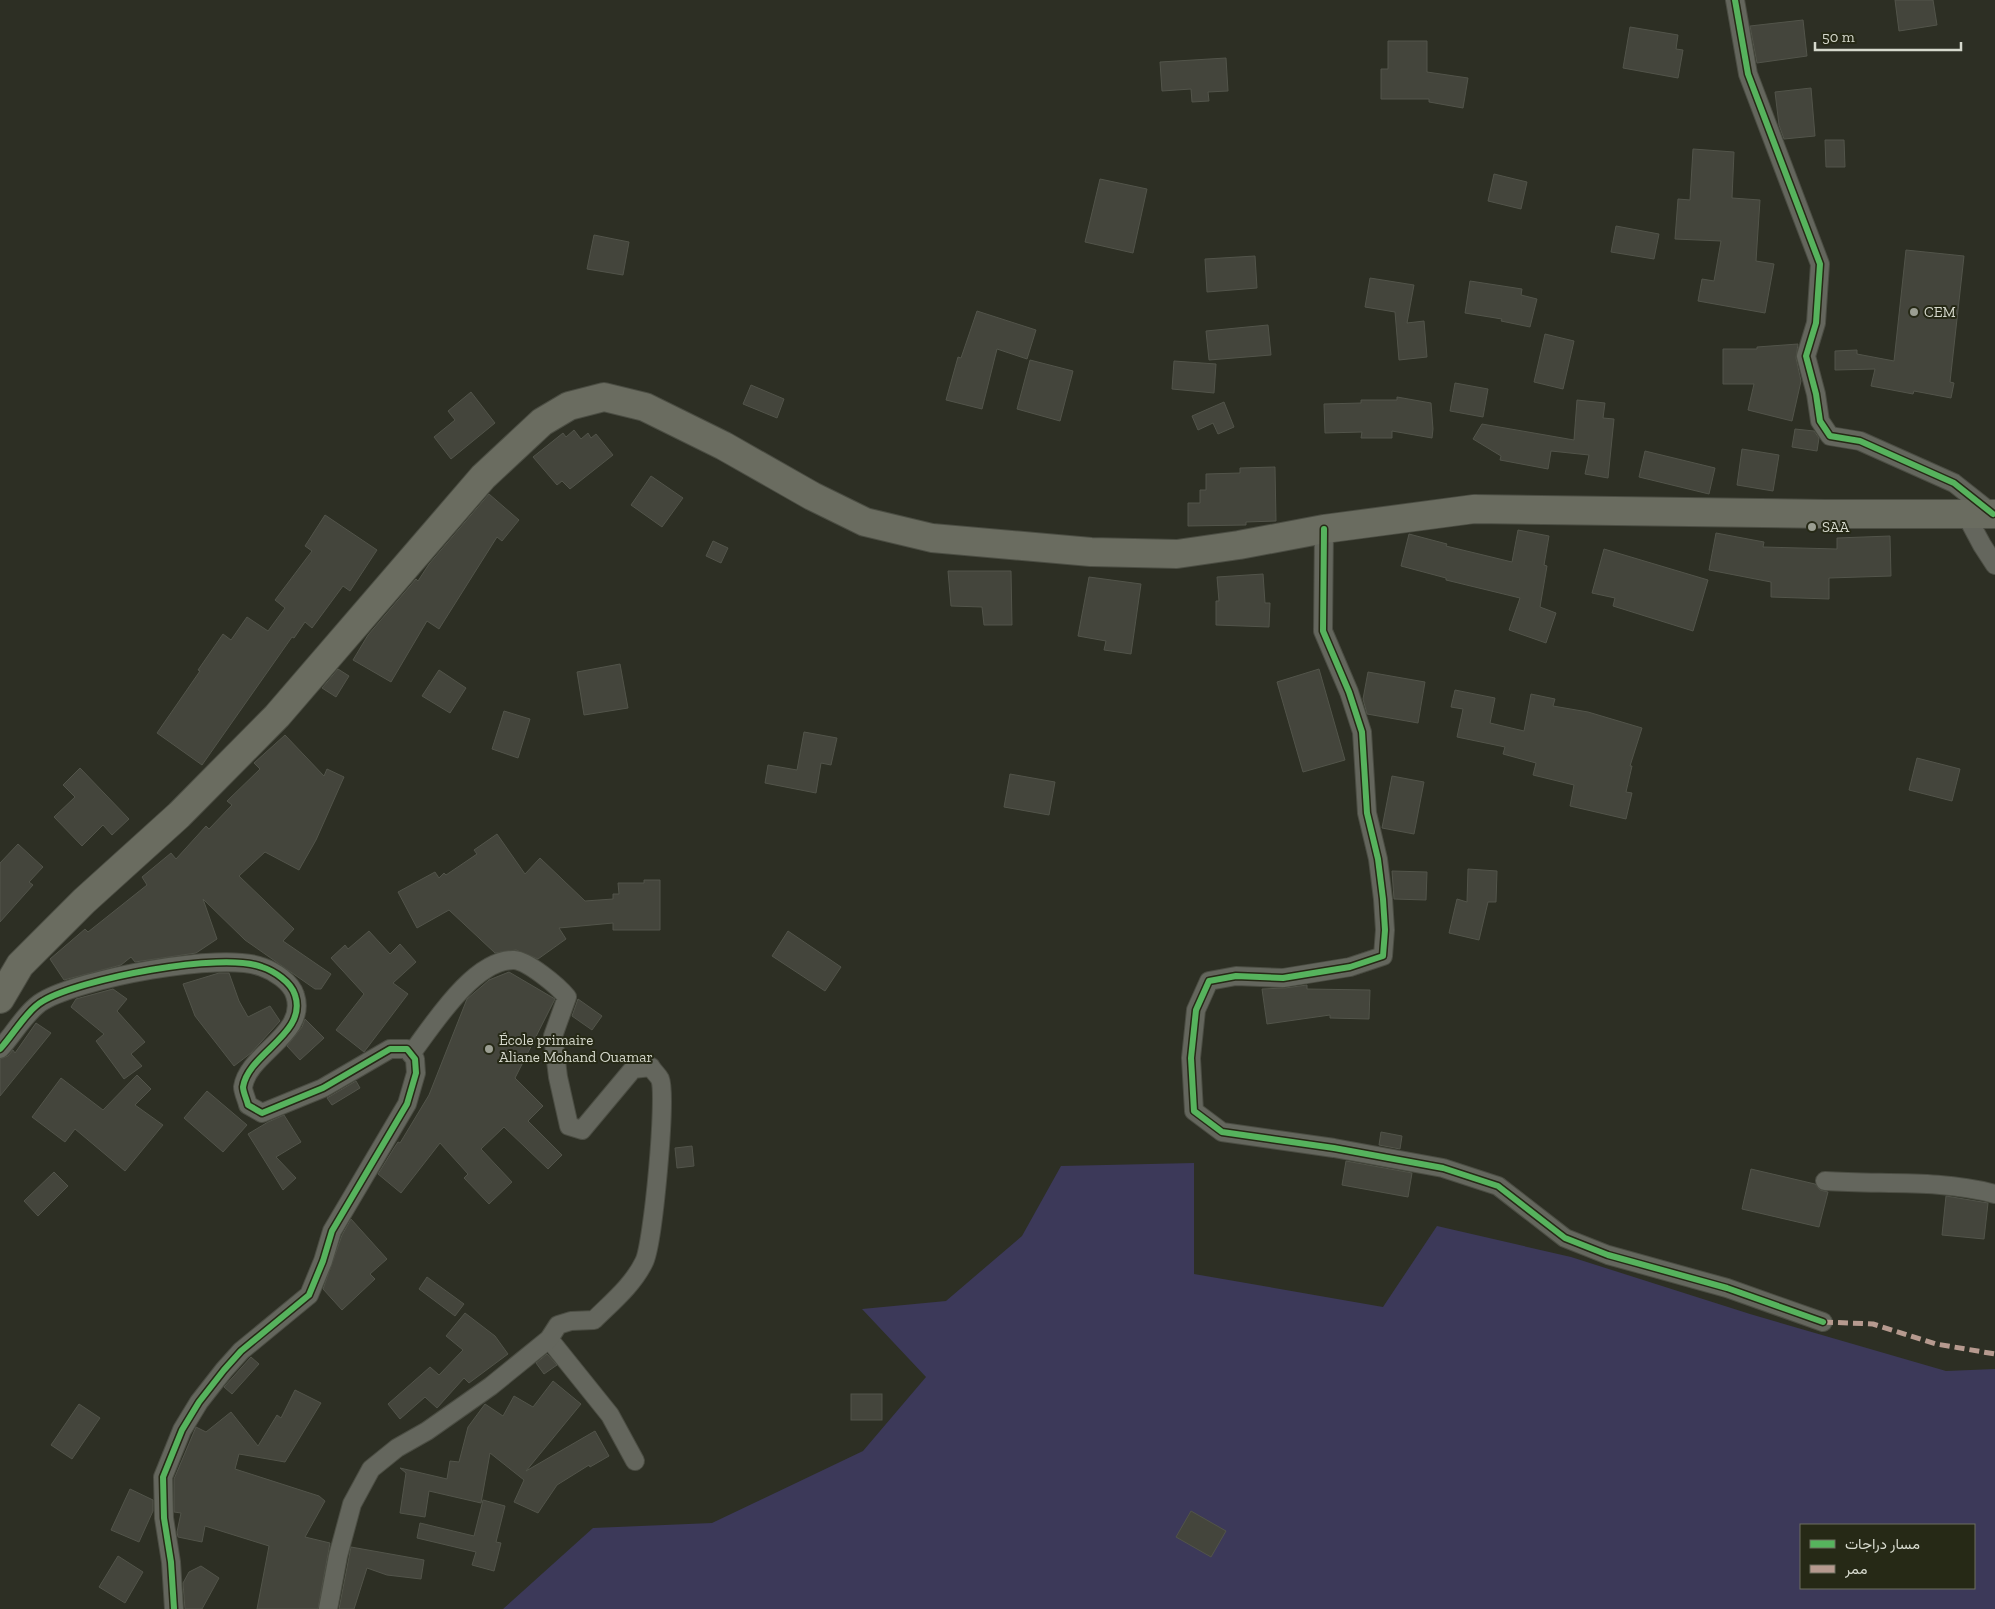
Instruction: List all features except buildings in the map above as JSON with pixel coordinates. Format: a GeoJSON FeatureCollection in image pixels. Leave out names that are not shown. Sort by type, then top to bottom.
{"type":"FeatureCollection","features":[{"type":"Feature","properties":{"kind":"main road"},"geometry":{"type":"LineString","coordinates":[[0,999],[20,965],[84,901],[179,815],[277,716],[483,477],[542,422],[569,406],[604,397],[645,407],[724,446],[812,496],[866,522],[932,538],[1091,552],[1177,554],[1239,545],[1324,529],[1474,509],[1994,514]]}},
{"type":"Feature","properties":{"kind":"street"},"geometry":{"type":"LineString","coordinates":[[1735,0],[1748,74],[1820,264],[1816,323],[1806,356],[1816,394],[1820,421],[1830,436],[1860,441],[1954,483],[1994,514]]}},
{"type":"Feature","properties":{"kind":"street"},"geometry":{"type":"LineString","coordinates":[[1966,515],[1995,565]]}},
{"type":"Feature","properties":{"kind":"street"},"geometry":{"type":"LineString","coordinates":[[1324,529],[1323,631],[1349,692],[1362,732],[1367,813],[1378,859],[1384,899],[1385,930],[1383,956],[1350,967],[1283,978],[1236,976],[1208,980],[1196,1010],[1191,1058],[1194,1111],[1222,1132],[1334,1148],[1443,1168],[1498,1186],[1565,1238],[1608,1255],[1726,1288],[1823,1322]]}},
{"type":"Feature","properties":{"kind":"street"},"geometry":{"type":"LineString","coordinates":[[328,1609],[338,1556],[352,1504],[371,1469],[397,1448],[427,1431],[491,1386],[550,1339],[558,1325],[570,1321],[594,1320],[624,1290],[644,1262],[652,1235],[662,1114],[660,1080],[651,1067],[632,1069],[582,1130],[569,1126],[558,1077],[553,1036],[568,997],[542,974],[515,960],[491,965],[464,984],[411,1054]]}},
{"type":"Feature","properties":{"kind":"street"},"geometry":{"type":"LineString","coordinates":[[0,1049],[41,1002],[64,990],[85,983],[157,969],[192,964],[233,962],[260,966],[281,976],[295,994],[298,1012],[287,1031],[250,1072],[243,1088],[248,1105],[262,1113],[323,1088],[390,1049],[407,1049],[414,1059],[416,1073],[407,1104],[332,1232],[324,1261],[309,1295],[242,1351],[224,1370],[199,1402],[182,1430],[163,1477],[164,1518],[171,1562],[174,1609]]}},
{"type":"Feature","properties":{"kind":"street"},"geometry":{"type":"LineString","coordinates":[[1825,1181],[1918,1183],[1978,1189],[1995,1194]]}},
{"type":"Feature","properties":{"kind":"street"},"geometry":{"type":"LineString","coordinates":[[550,1339],[610,1415],[635,1461]]}},
{"type":"Feature","properties":{"kind":"shaded area"},"geometry":{"type":"Polygon","coordinates":[[[1194,1163],[1194,1274],[1383,1307],[1437,1226],[1571,1257],[1750,1314],[1946,1371],[1995,1369],[1995,1609],[503,1609],[593,1528],[712,1523],[863,1451],[926,1377],[862,1309],[946,1301],[1022,1236],[1061,1166],[1194,1163]]]}},
{"type":"Feature","properties":{"kind":"marked path"},"geometry":{"type":"LineString","coordinates":[[1823,1322],[1873,1324],[1936,1344],[1995,1354]]}},
{"type":"Feature","properties":{"kind":"cycle path"},"geometry":{"type":"LineString","coordinates":[[1735,0],[1748,74],[1820,264],[1816,323],[1806,356],[1816,394],[1820,421],[1830,436],[1860,441],[1954,483],[1993,514]]}},
{"type":"Feature","properties":{"kind":"cycle path"},"geometry":{"type":"LineString","coordinates":[[1324,529],[1323,631],[1349,692],[1362,732],[1367,813],[1378,859],[1383,899],[1385,930],[1383,956],[1350,967],[1283,978],[1236,976],[1209,981],[1196,1010],[1191,1058],[1194,1111],[1222,1132],[1334,1148],[1443,1168],[1498,1186],[1565,1238],[1608,1255],[1727,1288],[1823,1322]]}},
{"type":"Feature","properties":{"kind":"cycle path"},"geometry":{"type":"LineString","coordinates":[[0,1049],[31,1010],[43,1001],[61,993],[118,976],[216,962],[243,963],[272,971],[286,981],[295,995],[297,1009],[293,1021],[286,1032],[255,1064],[247,1075],[243,1087],[248,1105],[262,1113],[323,1088],[390,1049],[407,1049],[415,1059],[416,1073],[407,1104],[332,1231],[323,1261],[309,1295],[241,1351],[199,1402],[182,1430],[163,1477],[164,1518],[171,1562],[174,1609]]}},
{"type":"Feature","properties":{"kind":"place","name":"CEM"},"geometry":{"type":"Point","coordinates":[1914,312]}},
{"type":"Feature","properties":{"kind":"place","name":"SAA"},"geometry":{"type":"Point","coordinates":[1812,527]}},
{"type":"Feature","properties":{"kind":"place","name":"École primaire Aliane Mohand Ouamar"},"geometry":{"type":"Point","coordinates":[489,1049]}}]}
